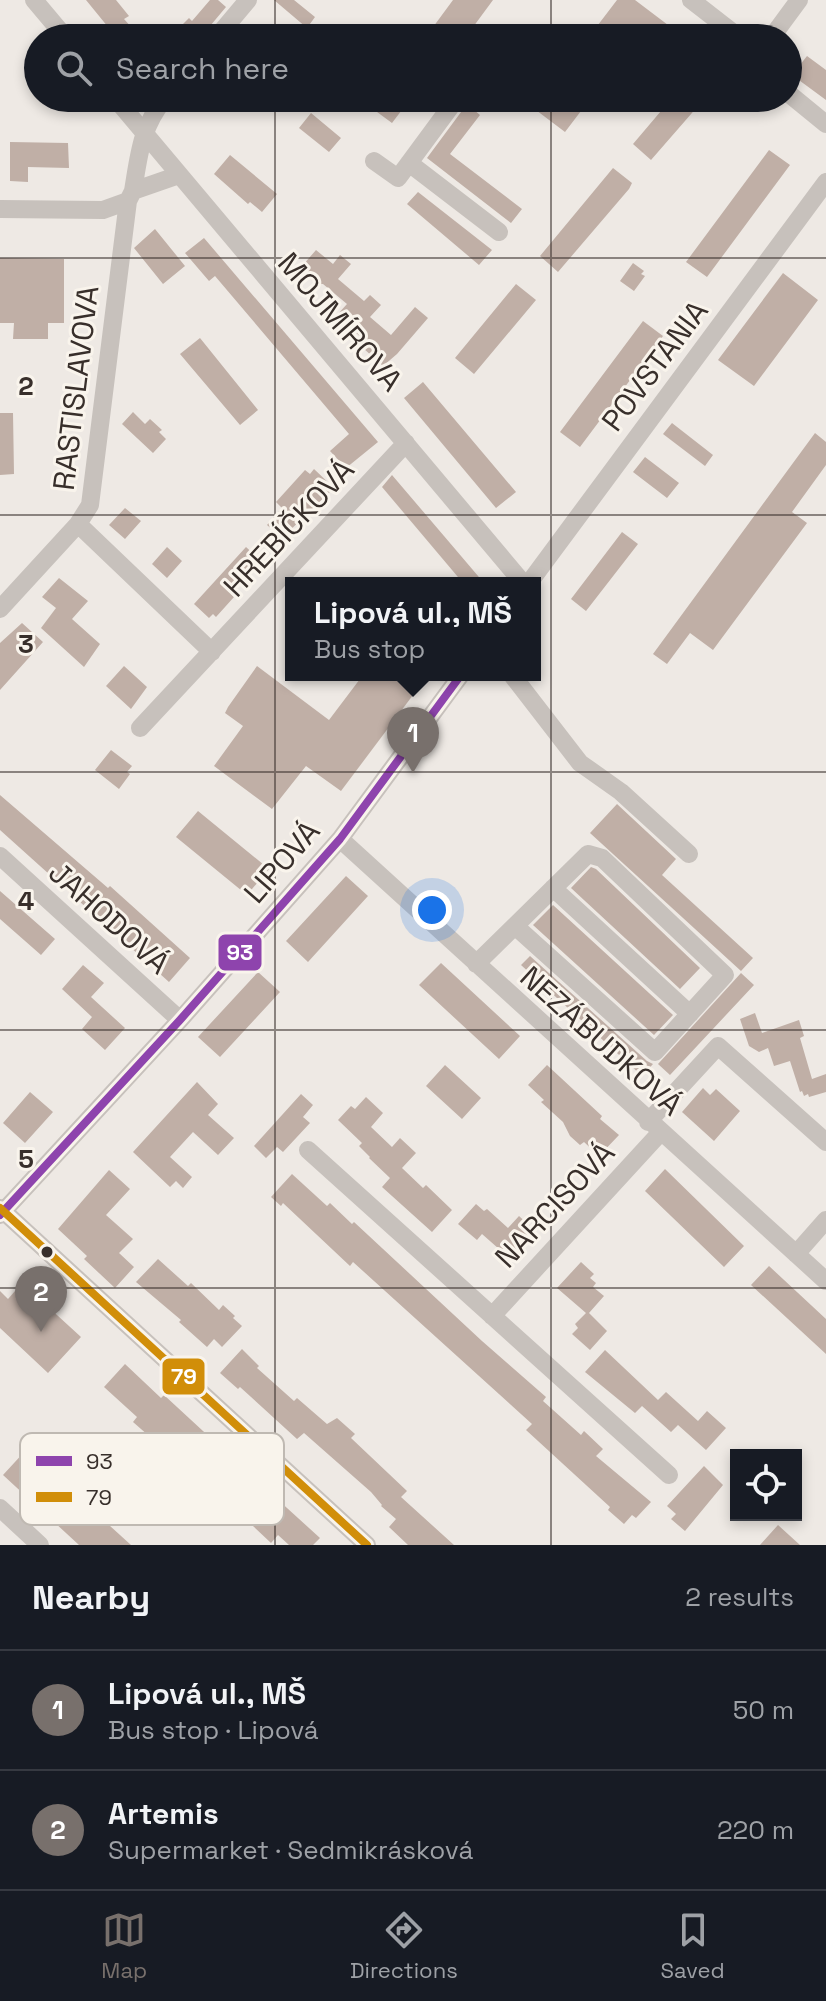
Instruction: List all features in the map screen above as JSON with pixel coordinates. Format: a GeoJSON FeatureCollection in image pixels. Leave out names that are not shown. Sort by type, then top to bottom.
{"type":"FeatureCollection","features":[{"type":"Feature","properties":{"kind":"street"},"geometry":{"type":"LineString","coordinates":[[34,0],[54,24]]}},
{"type":"Feature","properties":{"kind":"street"},"geometry":{"type":"LineString","coordinates":[[228,24],[248,0]]}},
{"type":"Feature","properties":{"kind":"street"},"geometry":{"type":"LineString","coordinates":[[691,0],[722,24]]}},
{"type":"Feature","properties":{"kind":"street"},"geometry":{"type":"LineString","coordinates":[[781,24],[799,0]]}},
{"type":"Feature","properties":{"kind":"street"},"geometry":{"type":"LineString","coordinates":[[802,104],[826,124]]}},
{"type":"Feature","properties":{"kind":"street","name":"MOJMÍROVA"},"geometry":{"type":"LineString","coordinates":[[127,112],[521,577]]}},
{"type":"Feature","properties":{"kind":"street"},"geometry":{"type":"LineString","coordinates":[[144,131],[154,112]]}},
{"type":"Feature","properties":{"kind":"street"},"geometry":{"type":"LineString","coordinates":[[374,161],[398,178],[447,112]]}},
{"type":"Feature","properties":{"kind":"street","name":"RASTISLAVOVA"},"geometry":{"type":"LineString","coordinates":[[0,609],[78,524],[90,505],[130,196],[144,131]]}},
{"type":"Feature","properties":{"kind":"street"},"geometry":{"type":"LineString","coordinates":[[409,163],[499,232]]}},
{"type":"Feature","properties":{"kind":"street"},"geometry":{"type":"LineString","coordinates":[[0,209],[103,210],[179,175]]}},
{"type":"Feature","properties":{"kind":"street","name":"POVSTANIA"},"geometry":{"type":"LineString","coordinates":[[530,577],[826,182]]}},
{"type":"Feature","properties":{"kind":"street","name":"HREBÍČKOVÁ"},"geometry":{"type":"LineString","coordinates":[[140,728],[406,443]]}},
{"type":"Feature","properties":{"kind":"street"},"geometry":{"type":"LineString","coordinates":[[78,524],[212,652]]}},
{"type":"Feature","properties":{"kind":"street","name":"LIPOVÁ"},"geometry":{"type":"LineString","coordinates":[[1,1212],[180,1020],[340,839],[457,681]]}},
{"type":"Feature","properties":{"kind":"street"},"geometry":{"type":"LineString","coordinates":[[517,681],[580,763],[621,792],[689,854]]}},
{"type":"Feature","properties":{"kind":"street","name":"NEZÁBUDKOVÁ"},"geometry":{"type":"LineString","coordinates":[[340,839],[826,1281]]}},
{"type":"Feature","properties":{"kind":"street"},"geometry":{"type":"LineString","coordinates":[[476,964],[588,854],[602,858],[725,975],[655,1052],[515,926]]}},
{"type":"Feature","properties":{"kind":"street","name":"JAHODOVÁ"},"geometry":{"type":"LineString","coordinates":[[0,856],[180,1020]]}},
{"type":"Feature","properties":{"kind":"street"},"geometry":{"type":"LineString","coordinates":[[553,888],[690,1014]]}},
{"type":"Feature","properties":{"kind":"street","name":"NARCISOVÁ"},"geometry":{"type":"LineString","coordinates":[[492,1316],[654,1127],[718,1046],[826,1142]]}},
{"type":"Feature","properties":{"kind":"street"},"geometry":{"type":"LineString","coordinates":[[308,1150],[669,1475]]}},
{"type":"Feature","properties":{"kind":"street"},"geometry":{"type":"LineString","coordinates":[[1,1212],[244,1433]]}},
{"type":"Feature","properties":{"kind":"street"},"geometry":{"type":"LineString","coordinates":[[796,1254],[826,1220]]}},
{"type":"Feature","properties":{"kind":"street"},"geometry":{"type":"LineString","coordinates":[[284,1469],[367,1545]]}},
{"type":"Feature","properties":{"kind":"street"},"geometry":{"type":"LineString","coordinates":[[0,1534],[6,1514],[40,1545]]}},
{"type":"Feature","properties":{"kind":"building"},"geometry":{"type":"Polygon","coordinates":[[[86,0],[116,0],[129,16],[124,19],[128,24],[106,24],[86,0]]]}},
{"type":"Feature","properties":{"kind":"building"},"geometry":{"type":"Polygon","coordinates":[[[210,0],[218,0],[226,7],[212,24],[183,24],[189,18],[192,21],[210,0]]]}},
{"type":"Feature","properties":{"kind":"building"},"geometry":{"type":"Polygon","coordinates":[[[274,0],[294,0],[315,17],[310,24],[302,24],[274,0]]]}},
{"type":"Feature","properties":{"kind":"building"},"geometry":{"type":"Polygon","coordinates":[[[453,0],[493,0],[475,24],[435,24],[453,0]]]}},
{"type":"Feature","properties":{"kind":"building"},"geometry":{"type":"Polygon","coordinates":[[[617,0],[635,0],[667,24],[599,24],[617,0]]]}},
{"type":"Feature","properties":{"kind":"building"},"geometry":{"type":"Polygon","coordinates":[[[807,56],[826,70],[826,100],[802,82],[802,62],[807,56]]]}},
{"type":"Feature","properties":{"kind":"building"},"geometry":{"type":"Polygon","coordinates":[[[377,112],[400,112],[392,123],[377,112]]]}},
{"type":"Feature","properties":{"kind":"building"},"geometry":{"type":"Polygon","coordinates":[[[461,112],[476,112],[480,115],[450,154],[522,209],[511,223],[427,158],[461,112]]]}},
{"type":"Feature","properties":{"kind":"building"},"geometry":{"type":"Polygon","coordinates":[[[539,112],[580,112],[565,132],[539,112]]]}},
{"type":"Feature","properties":{"kind":"building"},"geometry":{"type":"Polygon","coordinates":[[[660,112],[693,112],[651,160],[633,144],[660,112]]]}},
{"type":"Feature","properties":{"kind":"building"},"geometry":{"type":"Polygon","coordinates":[[[311,113],[341,138],[329,152],[299,128],[311,113]]]}},
{"type":"Feature","properties":{"kind":"building"},"geometry":{"type":"Polygon","coordinates":[[[10,142],[68,143],[69,168],[28,167],[28,182],[10,181],[10,142]]]}},
{"type":"Feature","properties":{"kind":"building"},"geometry":{"type":"Polygon","coordinates":[[[769,150],[790,165],[707,277],[686,262],[769,150]]]}},
{"type":"Feature","properties":{"kind":"building"},"geometry":{"type":"Polygon","coordinates":[[[230,155],[277,194],[262,212],[250,202],[248,204],[214,174],[230,155]]]}},
{"type":"Feature","properties":{"kind":"building"},"geometry":{"type":"Polygon","coordinates":[[[613,168],[632,183],[629,189],[558,272],[540,256],[613,168]]]}},
{"type":"Feature","properties":{"kind":"building"},"geometry":{"type":"Polygon","coordinates":[[[418,192],[492,250],[479,265],[407,204],[418,192]]]}},
{"type":"Feature","properties":{"kind":"building"},"geometry":{"type":"Polygon","coordinates":[[[155,229],[185,266],[163,284],[134,248],[155,229]]]}},
{"type":"Feature","properties":{"kind":"building"},"geometry":{"type":"Polygon","coordinates":[[[204,238],[378,442],[346,468],[330,451],[349,434],[215,276],[209,281],[185,253],[204,238]]]}},
{"type":"Feature","properties":{"kind":"building"},"geometry":{"type":"Polygon","coordinates":[[[316,250],[333,264],[340,255],[351,264],[338,279],[364,301],[370,295],[381,305],[370,317],[391,335],[415,307],[428,318],[383,366],[363,348],[368,343],[336,316],[347,304],[323,284],[309,278],[309,272],[302,266],[316,250]]]}},
{"type":"Feature","properties":{"kind":"building"},"geometry":{"type":"Polygon","coordinates":[[[0,258],[64,259],[64,323],[48,323],[48,339],[13,339],[14,323],[0,323],[0,258]]]}},
{"type":"Feature","properties":{"kind":"building"},"geometry":{"type":"Polygon","coordinates":[[[633,263],[644,271],[641,274],[645,276],[634,291],[620,281],[633,263]]]}},
{"type":"Feature","properties":{"kind":"building"},"geometry":{"type":"Polygon","coordinates":[[[783,273],[818,300],[754,386],[718,360],[783,273]]]}},
{"type":"Feature","properties":{"kind":"building"},"geometry":{"type":"Polygon","coordinates":[[[516,284],[536,300],[474,374],[455,358],[516,284]]]}},
{"type":"Feature","properties":{"kind":"building"},"geometry":{"type":"Polygon","coordinates":[[[643,321],[663,336],[580,447],[560,432],[643,321]]]}},
{"type":"Feature","properties":{"kind":"building"},"geometry":{"type":"Polygon","coordinates":[[[200,338],[258,410],[240,425],[180,354],[200,338]]]}},
{"type":"Feature","properties":{"kind":"building"},"geometry":{"type":"Polygon","coordinates":[[[423,382],[516,492],[496,508],[404,398],[423,382]]]}},
{"type":"Feature","properties":{"kind":"building"},"geometry":{"type":"Polygon","coordinates":[[[133,412],[145,424],[150,419],[162,430],[159,432],[166,439],[153,453],[122,424],[133,412]]]}},
{"type":"Feature","properties":{"kind":"building"},"geometry":{"type":"Polygon","coordinates":[[[0,413],[13,413],[14,474],[0,475],[0,413]]]}},
{"type":"Feature","properties":{"kind":"building"},"geometry":{"type":"Polygon","coordinates":[[[672,423],[713,455],[705,466],[663,434],[672,423]]]}},
{"type":"Feature","properties":{"kind":"building"},"geometry":{"type":"Polygon","coordinates":[[[815,433],[826,442],[826,465],[792,512],[807,523],[713,650],[690,633],[667,664],[653,654],[815,433]]]}},
{"type":"Feature","properties":{"kind":"building"},"geometry":{"type":"Polygon","coordinates":[[[645,457],[679,483],[667,498],[633,472],[645,457]]]}},
{"type":"Feature","properties":{"kind":"building"},"geometry":{"type":"Polygon","coordinates":[[[314,469],[334,488],[282,538],[267,525],[282,508],[276,502],[305,470],[310,474],[314,469]]]}},
{"type":"Feature","properties":{"kind":"building"},"geometry":{"type":"Polygon","coordinates":[[[392,475],[479,577],[458,577],[382,487],[392,475]]]}},
{"type":"Feature","properties":{"kind":"building"},"geometry":{"type":"Polygon","coordinates":[[[125,508],[141,521],[125,539],[109,525],[125,508]]]}},
{"type":"Feature","properties":{"kind":"building"},"geometry":{"type":"Polygon","coordinates":[[[622,532],[638,544],[586,611],[571,599],[622,532]]]}},
{"type":"Feature","properties":{"kind":"building"},"geometry":{"type":"Polygon","coordinates":[[[167,547],[182,561],[167,578],[152,564],[167,547]]]}},
{"type":"Feature","properties":{"kind":"building"},"geometry":{"type":"Polygon","coordinates":[[[246,547],[261,561],[231,594],[234,597],[216,617],[213,614],[209,618],[194,604],[246,547]]]}},
{"type":"Feature","properties":{"kind":"building"},"geometry":{"type":"Polygon","coordinates":[[[59,578],[88,601],[72,619],[100,644],[84,667],[41,628],[56,608],[42,597],[59,578]]]}},
{"type":"Feature","properties":{"kind":"building"},"geometry":{"type":"Polygon","coordinates":[[[22,623],[43,642],[0,690],[0,643],[22,623]]]}},
{"type":"Feature","properties":{"kind":"building"},"geometry":{"type":"Polygon","coordinates":[[[124,666],[147,687],[131,709],[106,686],[124,666]]]}},
{"type":"Feature","properties":{"kind":"building"},"geometry":{"type":"Polygon","coordinates":[[[257,666],[329,720],[358,681],[403,681],[416,691],[341,791],[306,766],[272,809],[214,766],[243,726],[225,713],[257,666]]]}},
{"type":"Feature","properties":{"kind":"building"},"geometry":{"type":"Polygon","coordinates":[[[111,750],[132,766],[119,789],[95,770],[111,750]]]}},
{"type":"Feature","properties":{"kind":"building"},"geometry":{"type":"Polygon","coordinates":[[[0,795],[108,888],[110,886],[190,958],[169,982],[0,830],[0,795]]]}},
{"type":"Feature","properties":{"kind":"building"},"geometry":{"type":"Polygon","coordinates":[[[617,804],[676,859],[662,875],[753,958],[741,971],[590,833],[617,804]]]}},
{"type":"Feature","properties":{"kind":"building"},"geometry":{"type":"Polygon","coordinates":[[[198,811],[269,869],[247,895],[176,837],[198,811]]]}},
{"type":"Feature","properties":{"kind":"building"},"geometry":{"type":"Polygon","coordinates":[[[591,867],[700,968],[680,989],[571,888],[591,867]]]}},
{"type":"Feature","properties":{"kind":"building"},"geometry":{"type":"Polygon","coordinates":[[[346,876],[368,896],[308,962],[286,941],[346,876]]]}},
{"type":"Feature","properties":{"kind":"building"},"geometry":{"type":"Polygon","coordinates":[[[0,891],[55,939],[41,955],[0,919],[0,891]]]}},
{"type":"Feature","properties":{"kind":"building"},"geometry":{"type":"Polygon","coordinates":[[[553,905],[673,1015],[654,1035],[533,925],[553,905]]]}},
{"type":"Feature","properties":{"kind":"building"},"geometry":{"type":"Polygon","coordinates":[[[530,956],[653,1064],[642,1076],[521,965],[530,956]]]}},
{"type":"Feature","properties":{"kind":"building"},"geometry":{"type":"Polygon","coordinates":[[[441,963],[520,1036],[499,1059],[419,985],[441,963]]]}},
{"type":"Feature","properties":{"kind":"building"},"geometry":{"type":"Polygon","coordinates":[[[83,965],[104,983],[91,997],[125,1028],[105,1050],[82,1029],[92,1017],[62,989],[83,965]]]}},
{"type":"Feature","properties":{"kind":"building"},"geometry":{"type":"Polygon","coordinates":[[[258,972],[280,992],[220,1057],[198,1037],[258,972]]]}},
{"type":"Feature","properties":{"kind":"building"},"geometry":{"type":"Polygon","coordinates":[[[741,973],[754,985],[670,1075],[658,1064],[741,973]]]}},
{"type":"Feature","properties":{"kind":"building"},"geometry":{"type":"Polygon","coordinates":[[[755,1013],[762,1033],[799,1020],[804,1036],[800,1038],[812,1079],[826,1074],[826,1092],[804,1096],[790,1061],[774,1066],[768,1048],[759,1052],[749,1046],[740,1019],[755,1013]]]}},
{"type":"Feature","properties":{"kind":"building"},"geometry":{"type":"Polygon","coordinates":[[[445,1065],[481,1098],[462,1119],[426,1086],[445,1065]]]}},
{"type":"Feature","properties":{"kind":"building"},"geometry":{"type":"Polygon","coordinates":[[[547,1065],[619,1135],[599,1156],[584,1142],[580,1145],[570,1136],[563,1122],[528,1085],[547,1065]]]}},
{"type":"Feature","properties":{"kind":"building"},"geometry":{"type":"Polygon","coordinates":[[[197,1082],[218,1104],[208,1115],[234,1138],[218,1155],[193,1132],[170,1157],[192,1177],[183,1188],[176,1181],[170,1187],[133,1152],[197,1082]]]}},
{"type":"Feature","properties":{"kind":"building"},"geometry":{"type":"Polygon","coordinates":[[[703,1088],[710,1095],[716,1089],[740,1111],[714,1141],[682,1112],[703,1088]]]}},
{"type":"Feature","properties":{"kind":"building"},"geometry":{"type":"Polygon","coordinates":[[[30,1092],[53,1112],[25,1143],[3,1123],[30,1092]]]}},
{"type":"Feature","properties":{"kind":"building"},"geometry":{"type":"Polygon","coordinates":[[[301,1094],[313,1105],[303,1117],[310,1123],[283,1152],[277,1147],[266,1158],[254,1146],[301,1094]]]}},
{"type":"Feature","properties":{"kind":"building"},"geometry":{"type":"Polygon","coordinates":[[[366,1097],[383,1113],[371,1127],[392,1147],[400,1138],[416,1153],[402,1168],[423,1188],[426,1185],[452,1210],[432,1232],[382,1187],[390,1178],[359,1146],[362,1143],[338,1120],[351,1106],[355,1109],[366,1097]]]}},
{"type":"Feature","properties":{"kind":"building"},"geometry":{"type":"Polygon","coordinates":[[[665,1169],[744,1246],[724,1267],[645,1191],[665,1169]]]}},
{"type":"Feature","properties":{"kind":"building"},"geometry":{"type":"Polygon","coordinates":[[[109,1170],[130,1189],[106,1215],[133,1239],[119,1253],[134,1267],[115,1288],[58,1229],[109,1170]]]}},
{"type":"Feature","properties":{"kind":"building"},"geometry":{"type":"Polygon","coordinates":[[[292,1174],[327,1206],[330,1203],[352,1224],[354,1222],[546,1397],[543,1401],[581,1435],[584,1431],[603,1449],[596,1456],[651,1502],[636,1518],[632,1515],[624,1524],[608,1510],[610,1507],[526,1430],[532,1424],[353,1262],[350,1266],[283,1203],[281,1206],[271,1197],[292,1174]]]}},
{"type":"Feature","properties":{"kind":"building"},"geometry":{"type":"Polygon","coordinates":[[[476,1204],[484,1211],[487,1209],[508,1228],[519,1216],[531,1227],[527,1231],[533,1237],[519,1253],[514,1249],[507,1256],[482,1234],[477,1240],[458,1224],[476,1204]]]}},
{"type":"Feature","properties":{"kind":"building"},"geometry":{"type":"Polygon","coordinates":[[[158,1259],[188,1286],[191,1283],[219,1310],[223,1305],[235,1316],[233,1318],[242,1326],[222,1347],[214,1339],[207,1347],[136,1282],[158,1259]]]}},
{"type":"Feature","properties":{"kind":"building"},"geometry":{"type":"Polygon","coordinates":[[[581,1262],[594,1274],[590,1278],[596,1283],[593,1287],[604,1296],[589,1313],[607,1331],[590,1350],[572,1334],[578,1328],[575,1324],[586,1313],[557,1288],[581,1262]]]}},
{"type":"Feature","properties":{"kind":"building"},"geometry":{"type":"Polygon","coordinates":[[[769,1266],[826,1319],[826,1354],[751,1285],[769,1266]]]}},
{"type":"Feature","properties":{"kind":"building"},"geometry":{"type":"Polygon","coordinates":[[[22,1283],[81,1337],[48,1373],[0,1328],[0,1291],[8,1299],[22,1283]]]}},
{"type":"Feature","properties":{"kind":"building"},"geometry":{"type":"Polygon","coordinates":[[[242,1349],[259,1366],[257,1368],[294,1401],[297,1398],[327,1424],[337,1418],[355,1434],[351,1438],[407,1491],[401,1497],[454,1545],[408,1545],[389,1527],[396,1519],[371,1492],[304,1433],[297,1439],[220,1373],[242,1349]]]}},
{"type":"Feature","properties":{"kind":"building"},"geometry":{"type":"Polygon","coordinates":[[[605,1350],[658,1400],[666,1392],[698,1421],[707,1411],[726,1428],[706,1450],[678,1425],[671,1432],[642,1406],[635,1413],[585,1372],[605,1350]]]}},
{"type":"Feature","properties":{"kind":"building"},"geometry":{"type":"Polygon","coordinates":[[[125,1364],[205,1433],[146,1433],[133,1422],[137,1417],[104,1387],[125,1364]]]}},
{"type":"Feature","properties":{"kind":"building"},"geometry":{"type":"Polygon","coordinates":[[[20,1457],[20,1491],[3,1475],[20,1457]]]}},
{"type":"Feature","properties":{"kind":"building"},"geometry":{"type":"Polygon","coordinates":[[[704,1466],[723,1485],[685,1531],[671,1519],[676,1514],[667,1506],[704,1466]]]}},
{"type":"Feature","properties":{"kind":"building"},"geometry":{"type":"Polygon","coordinates":[[[284,1505],[320,1538],[313,1545],[289,1545],[278,1535],[271,1543],[253,1526],[284,1525],[284,1505]]]}},
{"type":"Feature","properties":{"kind":"building"},"geometry":{"type":"Polygon","coordinates":[[[57,1525],[109,1525],[131,1545],[79,1545],[57,1525]]]}},
{"type":"Feature","properties":{"kind":"building"},"geometry":{"type":"Polygon","coordinates":[[[778,1525],[800,1545],[760,1545],[778,1525]]]}},
{"type":"Feature","properties":{"kind":"transit line","name":"93"},"geometry":{"type":"LineString","coordinates":[[0,1215],[180,1020],[340,839],[457,681]]}},
{"type":"Feature","properties":{"kind":"transit line","name":"79"},"geometry":{"type":"LineString","coordinates":[[0,1208],[245,1433]]}},
{"type":"Feature","properties":{"kind":"transit line","name":"79"},"geometry":{"type":"LineString","coordinates":[[284,1469],[367,1545]]}},
{"type":"Feature","properties":{"kind":"place","name":"Lipová ul., MŠ"},"geometry":{"type":"Point","coordinates":[413,773]}},
{"type":"Feature","properties":{"kind":"place","name":"Artemis"},"geometry":{"type":"Point","coordinates":[41,1332]}}]}
